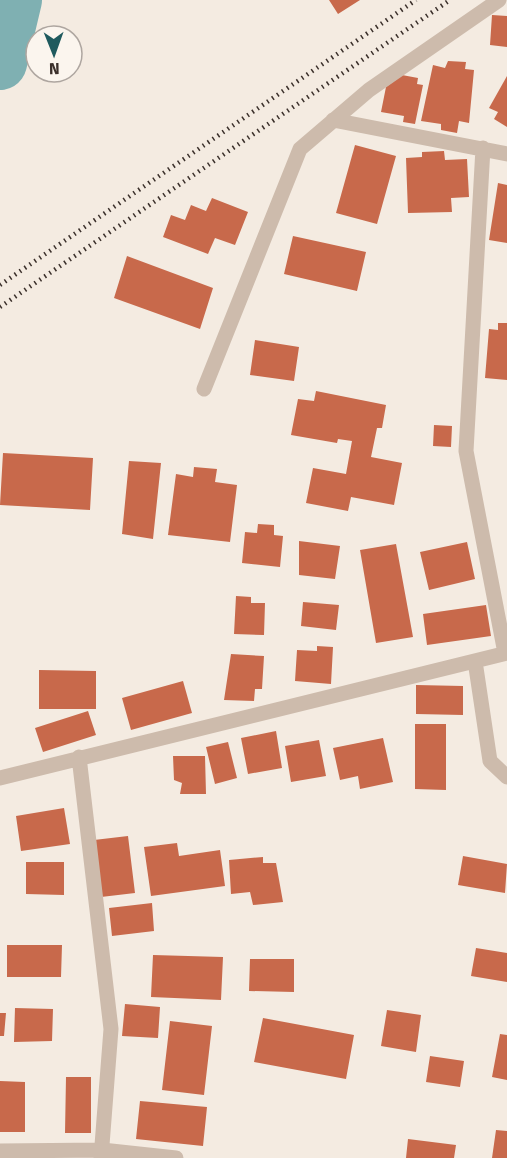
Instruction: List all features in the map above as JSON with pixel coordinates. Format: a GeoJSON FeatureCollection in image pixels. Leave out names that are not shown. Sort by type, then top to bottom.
{"type":"FeatureCollection","features":[{"type":"Feature","properties":{"kind":"street"},"geometry":{"type":"LineString","coordinates":[[204,389],[300,149],[369,90],[499,0]]}},
{"type":"Feature","properties":{"kind":"street"},"geometry":{"type":"LineString","coordinates":[[333,120],[507,154]]}},
{"type":"Feature","properties":{"kind":"street"},"geometry":{"type":"LineString","coordinates":[[0,778],[506,653],[466,451],[483,148]]}},
{"type":"Feature","properties":{"kind":"street"},"geometry":{"type":"LineString","coordinates":[[475,661],[490,760],[507,777]]}},
{"type":"Feature","properties":{"kind":"street"},"geometry":{"type":"LineString","coordinates":[[79,757],[111,1029],[101,1154]]}},
{"type":"Feature","properties":{"kind":"street"},"geometry":{"type":"LineString","coordinates":[[0,1151],[177,1158]]}},
{"type":"Feature","properties":{"kind":"building"},"geometry":{"type":"Polygon","coordinates":[[[329,0],[360,0],[338,14],[329,0]]]}},
{"type":"Feature","properties":{"kind":"building"},"geometry":{"type":"Polygon","coordinates":[[[492,15],[507,16],[507,47],[490,45],[492,15]]]}},
{"type":"Feature","properties":{"kind":"building"},"geometry":{"type":"Polygon","coordinates":[[[448,61],[466,62],[465,69],[474,70],[469,123],[459,121],[457,133],[441,130],[441,124],[421,121],[433,65],[445,68],[448,61]]]}},
{"type":"Feature","properties":{"kind":"building"},"geometry":{"type":"Polygon","coordinates":[[[402,75],[418,78],[417,84],[423,85],[415,124],[403,122],[404,116],[381,112],[386,87],[402,75]]]}},
{"type":"Feature","properties":{"kind":"building"},"geometry":{"type":"Polygon","coordinates":[[[507,76],[507,127],[494,119],[498,112],[489,108],[507,76]]]}},
{"type":"Feature","properties":{"kind":"building"},"geometry":{"type":"Polygon","coordinates":[[[355,145],[396,156],[377,224],[336,213],[355,145]]]}},
{"type":"Feature","properties":{"kind":"building"},"geometry":{"type":"Polygon","coordinates":[[[444,151],[445,160],[467,159],[469,197],[451,198],[452,212],[408,213],[406,158],[422,157],[422,152],[444,151]]]}},
{"type":"Feature","properties":{"kind":"building"},"geometry":{"type":"Polygon","coordinates":[[[498,183],[507,185],[507,243],[489,240],[498,183]]]}},
{"type":"Feature","properties":{"kind":"building"},"geometry":{"type":"Polygon","coordinates":[[[212,198],[248,212],[235,245],[215,238],[208,254],[163,237],[171,215],[185,220],[191,205],[206,211],[212,198]]]}},
{"type":"Feature","properties":{"kind":"building"},"geometry":{"type":"Polygon","coordinates":[[[293,236],[366,252],[357,291],[284,274],[293,236]]]}},
{"type":"Feature","properties":{"kind":"building"},"geometry":{"type":"Polygon","coordinates":[[[127,256],[213,288],[200,329],[114,298],[127,256]]]}},
{"type":"Feature","properties":{"kind":"building"},"geometry":{"type":"Polygon","coordinates":[[[498,323],[507,323],[507,380],[485,378],[489,329],[498,330],[498,323]]]}},
{"type":"Feature","properties":{"kind":"building"},"geometry":{"type":"Polygon","coordinates":[[[255,340],[299,347],[294,381],[250,375],[255,340]]]}},
{"type":"Feature","properties":{"kind":"building"},"geometry":{"type":"Polygon","coordinates":[[[316,391],[386,405],[382,428],[377,428],[371,457],[402,463],[394,505],[351,497],[348,511],[306,503],[313,468],[346,474],[352,441],[338,439],[337,443],[291,435],[298,399],[314,401],[316,391]]]}},
{"type":"Feature","properties":{"kind":"building"},"geometry":{"type":"Polygon","coordinates":[[[434,425],[452,426],[451,447],[433,446],[434,425]]]}},
{"type":"Feature","properties":{"kind":"building"},"geometry":{"type":"Polygon","coordinates":[[[3,453],[93,458],[90,510],[0,505],[3,453]]]}},
{"type":"Feature","properties":{"kind":"building"},"geometry":{"type":"Polygon","coordinates":[[[129,461],[161,463],[153,539],[122,534],[129,461]]]}},
{"type":"Feature","properties":{"kind":"building"},"geometry":{"type":"Polygon","coordinates":[[[194,467],[217,469],[215,482],[237,485],[230,542],[168,535],[176,474],[193,477],[194,467]]]}},
{"type":"Feature","properties":{"kind":"building"},"geometry":{"type":"Polygon","coordinates":[[[258,524],[274,525],[274,535],[283,536],[280,567],[242,563],[245,532],[257,533],[258,524]]]}},
{"type":"Feature","properties":{"kind":"building"},"geometry":{"type":"Polygon","coordinates":[[[299,541],[340,546],[335,579],[299,575],[299,541]]]}},
{"type":"Feature","properties":{"kind":"building"},"geometry":{"type":"Polygon","coordinates":[[[467,542],[475,579],[429,590],[420,552],[467,542]]]}},
{"type":"Feature","properties":{"kind":"building"},"geometry":{"type":"Polygon","coordinates":[[[396,544],[413,637],[376,643],[360,550],[396,544]]]}},
{"type":"Feature","properties":{"kind":"building"},"geometry":{"type":"Polygon","coordinates":[[[236,596],[251,597],[251,603],[265,603],[264,635],[234,634],[236,596]]]}},
{"type":"Feature","properties":{"kind":"building"},"geometry":{"type":"Polygon","coordinates":[[[303,602],[339,605],[336,630],[301,626],[303,602]]]}},
{"type":"Feature","properties":{"kind":"building"},"geometry":{"type":"Polygon","coordinates":[[[486,605],[491,636],[427,645],[423,614],[486,605]]]}},
{"type":"Feature","properties":{"kind":"building"},"geometry":{"type":"Polygon","coordinates":[[[317,646],[333,647],[331,684],[295,681],[297,650],[317,651],[317,646]]]}},
{"type":"Feature","properties":{"kind":"building"},"geometry":{"type":"Polygon","coordinates":[[[231,654],[264,656],[262,689],[255,689],[254,701],[224,700],[231,654]]]}},
{"type":"Feature","properties":{"kind":"building"},"geometry":{"type":"Polygon","coordinates":[[[39,670],[96,671],[96,709],[39,709],[39,670]]]}},
{"type":"Feature","properties":{"kind":"building"},"geometry":{"type":"Polygon","coordinates":[[[183,681],[192,713],[131,730],[122,698],[183,681]]]}},
{"type":"Feature","properties":{"kind":"building"},"geometry":{"type":"Polygon","coordinates":[[[416,685],[463,686],[463,715],[416,714],[416,685]]]}},
{"type":"Feature","properties":{"kind":"building"},"geometry":{"type":"Polygon","coordinates":[[[88,711],[96,735],[43,752],[35,728],[88,711]]]}},
{"type":"Feature","properties":{"kind":"building"},"geometry":{"type":"Polygon","coordinates":[[[415,724],[446,724],[446,790],[415,789],[415,724]]]}},
{"type":"Feature","properties":{"kind":"building"},"geometry":{"type":"Polygon","coordinates":[[[276,731],[282,768],[248,774],[241,738],[276,731]]]}},
{"type":"Feature","properties":{"kind":"building"},"geometry":{"type":"Polygon","coordinates":[[[383,738],[393,782],[360,789],[358,776],[340,780],[333,748],[383,738]]]}},
{"type":"Feature","properties":{"kind":"building"},"geometry":{"type":"Polygon","coordinates":[[[319,740],[326,776],[291,782],[285,746],[319,740]]]}},
{"type":"Feature","properties":{"kind":"building"},"geometry":{"type":"Polygon","coordinates":[[[228,742],[237,778],[215,784],[206,747],[228,742]]]}},
{"type":"Feature","properties":{"kind":"building"},"geometry":{"type":"Polygon","coordinates":[[[173,756],[205,756],[206,794],[180,794],[182,783],[174,780],[173,756]]]}},
{"type":"Feature","properties":{"kind":"building"},"geometry":{"type":"Polygon","coordinates":[[[64,808],[70,844],[21,851],[16,816],[64,808]]]}},
{"type":"Feature","properties":{"kind":"building"},"geometry":{"type":"Polygon","coordinates":[[[128,836],[135,893],[101,897],[94,840],[128,836]]]}},
{"type":"Feature","properties":{"kind":"building"},"geometry":{"type":"Polygon","coordinates":[[[177,843],[179,856],[220,850],[225,886],[151,896],[144,847],[177,843]]]}},
{"type":"Feature","properties":{"kind":"building"},"geometry":{"type":"Polygon","coordinates":[[[463,856],[507,864],[505,893],[458,885],[463,856]]]}},
{"type":"Feature","properties":{"kind":"building"},"geometry":{"type":"Polygon","coordinates":[[[263,857],[263,863],[276,863],[283,902],[253,905],[250,892],[231,894],[229,860],[263,857]]]}},
{"type":"Feature","properties":{"kind":"building"},"geometry":{"type":"Polygon","coordinates":[[[26,862],[64,862],[64,895],[26,894],[26,862]]]}},
{"type":"Feature","properties":{"kind":"building"},"geometry":{"type":"Polygon","coordinates":[[[152,903],[154,931],[112,936],[109,908],[152,903]]]}},
{"type":"Feature","properties":{"kind":"building"},"geometry":{"type":"Polygon","coordinates":[[[7,945],[62,945],[61,977],[7,977],[7,945]]]}},
{"type":"Feature","properties":{"kind":"building"},"geometry":{"type":"Polygon","coordinates":[[[476,948],[507,953],[507,982],[471,976],[476,948]]]}},
{"type":"Feature","properties":{"kind":"building"},"geometry":{"type":"Polygon","coordinates":[[[153,955],[223,957],[221,1000],[151,997],[153,955]]]}},
{"type":"Feature","properties":{"kind":"building"},"geometry":{"type":"Polygon","coordinates":[[[250,959],[294,959],[294,992],[249,991],[250,959]]]}},
{"type":"Feature","properties":{"kind":"building"},"geometry":{"type":"Polygon","coordinates":[[[125,1004],[160,1007],[158,1038],[122,1036],[125,1004]]]}},
{"type":"Feature","properties":{"kind":"building"},"geometry":{"type":"Polygon","coordinates":[[[15,1008],[53,1009],[52,1041],[14,1042],[15,1008]]]}},
{"type":"Feature","properties":{"kind":"building"},"geometry":{"type":"Polygon","coordinates":[[[387,1010],[421,1015],[416,1052],[381,1046],[387,1010]]]}},
{"type":"Feature","properties":{"kind":"building"},"geometry":{"type":"Polygon","coordinates":[[[0,1013],[6,1013],[4,1036],[0,1036],[0,1013]]]}},
{"type":"Feature","properties":{"kind":"building"},"geometry":{"type":"Polygon","coordinates":[[[263,1018],[354,1035],[346,1079],[254,1062],[263,1018]]]}},
{"type":"Feature","properties":{"kind":"building"},"geometry":{"type":"Polygon","coordinates":[[[170,1021],[212,1026],[204,1095],[162,1090],[170,1021]]]}},
{"type":"Feature","properties":{"kind":"building"},"geometry":{"type":"Polygon","coordinates":[[[500,1034],[507,1035],[507,1080],[492,1077],[500,1034]]]}},
{"type":"Feature","properties":{"kind":"building"},"geometry":{"type":"Polygon","coordinates":[[[430,1056],[464,1061],[460,1087],[426,1082],[430,1056]]]}},
{"type":"Feature","properties":{"kind":"building"},"geometry":{"type":"Polygon","coordinates":[[[66,1077],[91,1077],[91,1133],[65,1133],[66,1077]]]}},
{"type":"Feature","properties":{"kind":"building"},"geometry":{"type":"Polygon","coordinates":[[[0,1081],[25,1082],[25,1132],[0,1132],[0,1081]]]}},
{"type":"Feature","properties":{"kind":"building"},"geometry":{"type":"Polygon","coordinates":[[[140,1101],[207,1107],[203,1146],[136,1139],[140,1101]]]}},
{"type":"Feature","properties":{"kind":"building"},"geometry":{"type":"Polygon","coordinates":[[[496,1130],[507,1131],[507,1158],[492,1158],[496,1130]]]}},
{"type":"Feature","properties":{"kind":"building"},"geometry":{"type":"Polygon","coordinates":[[[408,1139],[456,1145],[454,1158],[406,1158],[408,1139]]]}},
{"type":"Feature","properties":{"kind":"waterway"},"geometry":{"type":"LineString","coordinates":[[0,63],[15,0]]}},
{"type":"Feature","properties":{"kind":"railway"},"geometry":{"type":"LineString","coordinates":[[0,285],[416,0]]}},
{"type":"Feature","properties":{"kind":"railway"},"geometry":{"type":"LineString","coordinates":[[0,307],[450,0]]}}]}
